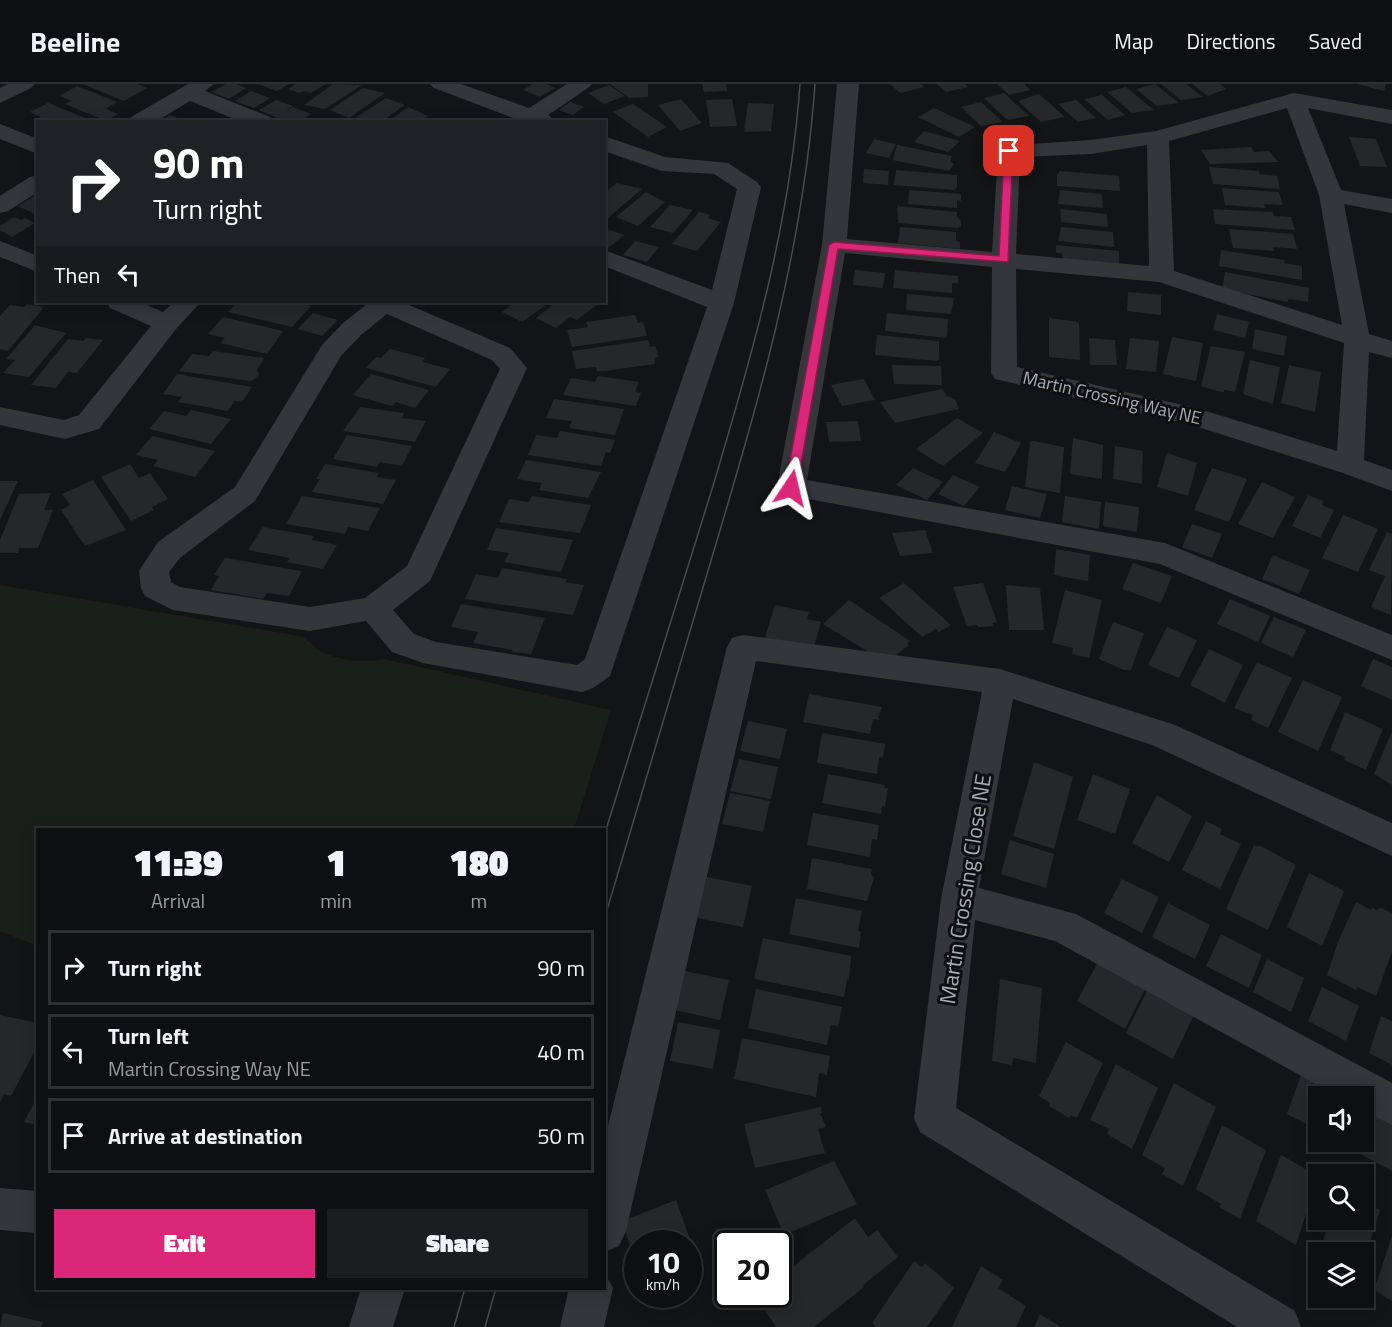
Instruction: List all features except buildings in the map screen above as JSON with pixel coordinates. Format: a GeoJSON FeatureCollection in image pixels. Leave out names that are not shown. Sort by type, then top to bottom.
{"type":"FeatureCollection","features":[{"type":"Feature","properties":{"kind":"street"},"geometry":{"type":"LineString","coordinates":[[0,97],[24,84]]}},
{"type":"Feature","properties":{"kind":"street"},"geometry":{"type":"LineString","coordinates":[[441,84],[539,119],[581,84]]}},
{"type":"Feature","properties":{"kind":"street"},"geometry":{"type":"LineString","coordinates":[[848,84],[834,245],[791,488],[1166,554],[1392,648]]}},
{"type":"Feature","properties":{"kind":"street"},"geometry":{"type":"LineString","coordinates":[[142,120],[196,88],[258,120]]}},
{"type":"Feature","properties":{"kind":"street"},"geometry":{"type":"LineString","coordinates":[[1294,99],[1331,195],[1357,337],[1350,465]]}},
{"type":"Feature","properties":{"kind":"street","name":"Martin Crossing Way NE"},"geometry":{"type":"LineString","coordinates":[[1392,117],[1294,99],[1158,137],[1090,147],[1009,151],[1004,260],[1004,374],[1196,417],[1350,465],[1392,481]]}},
{"type":"Feature","properties":{"kind":"street"},"geometry":{"type":"LineString","coordinates":[[0,131],[36,146]]}},
{"type":"Feature","properties":{"kind":"street"},"geometry":{"type":"LineString","coordinates":[[1158,137],[1162,275]]}},
{"type":"Feature","properties":{"kind":"street"},"geometry":{"type":"LineString","coordinates":[[373,608],[403,643],[434,654],[582,680],[599,667],[721,303],[749,187],[720,168],[662,164],[606,144]]}},
{"type":"Feature","properties":{"kind":"street"},"geometry":{"type":"LineString","coordinates":[[0,206],[36,183]]}},
{"type":"Feature","properties":{"kind":"street"},"geometry":{"type":"LineString","coordinates":[[1331,195],[1392,206]]}},
{"type":"Feature","properties":{"kind":"street"},"geometry":{"type":"LineString","coordinates":[[834,245],[1162,275],[1392,350]]}},
{"type":"Feature","properties":{"kind":"street"},"geometry":{"type":"LineString","coordinates":[[0,248],[36,264]]}},
{"type":"Feature","properties":{"kind":"street"},"geometry":{"type":"LineString","coordinates":[[606,258],[721,303]]}},
{"type":"Feature","properties":{"kind":"street"},"geometry":{"type":"LineString","coordinates":[[121,303],[167,323]]}},
{"type":"Feature","properties":{"kind":"street"},"geometry":{"type":"LineString","coordinates":[[0,416],[65,429],[89,423],[167,323],[187,303]]}},
{"type":"Feature","properties":{"kind":"street"},"geometry":{"type":"LineString","coordinates":[[380,303],[331,351],[245,494],[169,550],[154,571],[156,588],[173,598],[310,619],[373,608],[419,573],[514,368],[501,354],[383,303]]}},
{"type":"Feature","properties":{"kind":"street"},"geometry":{"type":"LineString","coordinates":[[606,1223],[743,647],[1000,681],[1162,735],[1392,840]]}},
{"type":"Feature","properties":{"kind":"street","name":"Martin Crossing Close NE"},"geometry":{"type":"LineString","coordinates":[[1000,681],[959,899],[934,1118],[1279,1327]]}},
{"type":"Feature","properties":{"kind":"street"},"geometry":{"type":"LineString","coordinates":[[959,899],[1063,926],[1249,1025],[1392,1105]]}},
{"type":"Feature","properties":{"kind":"street"},"geometry":{"type":"LineString","coordinates":[[0,1209],[36,1212]]}},
{"type":"Feature","properties":{"kind":"street"},"geometry":{"type":"LineString","coordinates":[[371,1327],[382,1290]]}},
{"type":"Feature","properties":{"kind":"street"},"geometry":{"type":"LineString","coordinates":[[582,1327],[591,1290]]}},
{"type":"Feature","properties":{"kind":"shaded area"},"geometry":{"type":"Polygon","coordinates":[[[0,585],[305,637],[321,651],[341,659],[363,661],[384,659],[611,710],[574,828],[36,828],[36,946],[0,931],[0,585]]]}},
{"type":"Feature","properties":{"kind":"tram line"},"geometry":{"type":"LineString","coordinates":[[606,830],[713,486],[755,337],[768,287],[788,187],[800,84]]}},
{"type":"Feature","properties":{"kind":"tram line"},"geometry":{"type":"LineString","coordinates":[[606,913],[728,504],[776,327],[800,208],[815,84]]}},
{"type":"Feature","properties":{"kind":"tram line"},"geometry":{"type":"LineString","coordinates":[[454,1327],[464,1290]]}},
{"type":"Feature","properties":{"kind":"tram line"},"geometry":{"type":"LineString","coordinates":[[485,1327],[495,1290]]}},
{"type":"Feature","properties":{"kind":"route"},"geometry":{"type":"LineString","coordinates":[[791,488],[834,245],[1004,260],[1009,151]]}}]}
